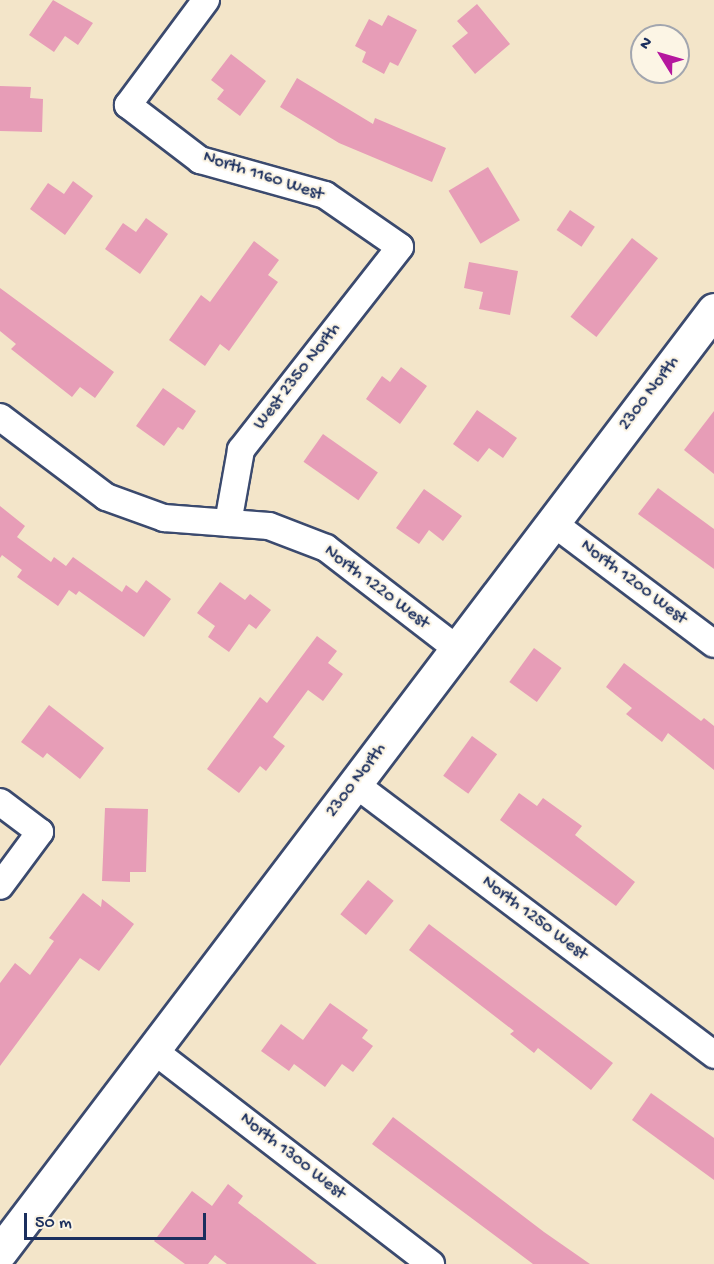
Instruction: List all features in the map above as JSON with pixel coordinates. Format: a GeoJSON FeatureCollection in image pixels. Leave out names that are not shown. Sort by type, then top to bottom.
{"type":"FeatureCollection","features":[{"type":"Feature","properties":{"kind":"street","name":"North 1160 West"},"geometry":{"type":"LineString","coordinates":[[206,0],[128,105],[200,160],[325,195],[400,247]]}},
{"type":"Feature","properties":{"kind":"street","name":"West 2350 North"},"geometry":{"type":"LineString","coordinates":[[228,523],[241,450],[400,247]]}},
{"type":"Feature","properties":{"kind":"street","name":"2300 North"},"geometry":{"type":"LineString","coordinates":[[0,1252],[714,310]]}},
{"type":"Feature","properties":{"kind":"street","name":"North 1220 West"},"geometry":{"type":"LineString","coordinates":[[0,417],[106,497],[164,518],[269,526],[326,548],[457,649]]}},
{"type":"Feature","properties":{"kind":"street","name":"North 1200 West"},"geometry":{"type":"LineString","coordinates":[[553,523],[714,644]]}},
{"type":"Feature","properties":{"kind":"street","name":"North 1250 West"},"geometry":{"type":"LineString","coordinates":[[355,784],[714,1055]]}},
{"type":"Feature","properties":{"kind":"street"},"geometry":{"type":"LineString","coordinates":[[0,802],[40,832],[0,886]]}},
{"type":"Feature","properties":{"kind":"street","name":"North 1300 West"},"geometry":{"type":"LineString","coordinates":[[153,1050],[431,1264]]}},
{"type":"Feature","properties":{"kind":"building"},"geometry":{"type":"Polygon","coordinates":[[[53,0],[93,23],[78,45],[65,36],[54,52],[29,35],[53,0]]]}},
{"type":"Feature","properties":{"kind":"building"},"geometry":{"type":"Polygon","coordinates":[[[477,4],[510,44],[475,74],[452,46],[468,33],[457,21],[477,4]]]}},
{"type":"Feature","properties":{"kind":"building"},"geometry":{"type":"Polygon","coordinates":[[[388,15],[417,30],[398,66],[390,62],[384,74],[362,62],[366,52],[355,46],[369,19],[382,26],[388,15]]]}},
{"type":"Feature","properties":{"kind":"building"},"geometry":{"type":"Polygon","coordinates":[[[231,54],[266,81],[240,116],[217,99],[224,90],[211,80],[231,54]]]}},
{"type":"Feature","properties":{"kind":"building"},"geometry":{"type":"Polygon","coordinates":[[[297,78],[373,124],[375,118],[446,148],[432,182],[339,143],[280,107],[297,78]]]}},
{"type":"Feature","properties":{"kind":"building"},"geometry":{"type":"Polygon","coordinates":[[[0,86],[31,87],[30,98],[43,99],[42,132],[0,131],[0,86]]]}},
{"type":"Feature","properties":{"kind":"building"},"geometry":{"type":"Polygon","coordinates":[[[488,167],[520,220],[481,244],[449,191],[488,167]]]}},
{"type":"Feature","properties":{"kind":"building"},"geometry":{"type":"Polygon","coordinates":[[[73,181],[93,196],[65,235],[30,209],[48,183],[64,194],[73,181]]]}},
{"type":"Feature","properties":{"kind":"building"},"geometry":{"type":"Polygon","coordinates":[[[570,210],[595,227],[581,247],[557,230],[570,210]]]}},
{"type":"Feature","properties":{"kind":"building"},"geometry":{"type":"Polygon","coordinates":[[[146,218],[168,234],[140,274],[105,249],[123,223],[136,232],[146,218]]]}},
{"type":"Feature","properties":{"kind":"building"},"geometry":{"type":"Polygon","coordinates":[[[632,238],[658,258],[596,337],[570,317],[632,238]]]}},
{"type":"Feature","properties":{"kind":"building"},"geometry":{"type":"Polygon","coordinates":[[[254,241],[279,260],[268,275],[278,282],[229,351],[220,344],[205,366],[169,340],[201,295],[210,302],[254,241]]]}},
{"type":"Feature","properties":{"kind":"building"},"geometry":{"type":"Polygon","coordinates":[[[469,262],[518,271],[510,315],[479,309],[483,292],[464,288],[469,262]]]}},
{"type":"Feature","properties":{"kind":"building"},"geometry":{"type":"Polygon","coordinates":[[[0,288],[114,372],[95,398],[80,387],[72,397],[11,349],[16,344],[0,331],[0,288]]]}},
{"type":"Feature","properties":{"kind":"building"},"geometry":{"type":"Polygon","coordinates":[[[401,367],[427,386],[400,424],[366,399],[382,376],[390,382],[401,367]]]}},
{"type":"Feature","properties":{"kind":"building"},"geometry":{"type":"Polygon","coordinates":[[[163,388],[196,411],[183,430],[178,427],[164,446],[136,426],[163,388]]]}},
{"type":"Feature","properties":{"kind":"building"},"geometry":{"type":"Polygon","coordinates":[[[477,410],[517,438],[503,458],[489,448],[478,462],[453,444],[477,410]]]}},
{"type":"Feature","properties":{"kind":"building"},"geometry":{"type":"Polygon","coordinates":[[[714,411],[714,474],[684,450],[714,411]]]}},
{"type":"Feature","properties":{"kind":"building"},"geometry":{"type":"Polygon","coordinates":[[[323,434],[378,472],[358,500],[303,462],[323,434]]]}},
{"type":"Feature","properties":{"kind":"building"},"geometry":{"type":"Polygon","coordinates":[[[658,488],[714,529],[714,569],[638,514],[658,488]]]}},
{"type":"Feature","properties":{"kind":"building"},"geometry":{"type":"Polygon","coordinates":[[[424,489],[462,516],[443,541],[429,530],[419,544],[396,528],[424,489]]]}},
{"type":"Feature","properties":{"kind":"building"},"geometry":{"type":"Polygon","coordinates":[[[0,506],[25,526],[17,537],[51,562],[54,557],[66,566],[73,557],[122,592],[126,585],[137,593],[146,580],[171,599],[144,637],[79,591],[76,595],[69,590],[58,606],[17,577],[22,570],[2,555],[0,558],[0,506]]]}},
{"type":"Feature","properties":{"kind":"building"},"geometry":{"type":"Polygon","coordinates":[[[220,582],[245,600],[250,594],[271,610],[256,629],[249,624],[229,652],[208,637],[215,626],[197,613],[220,582]]]}},
{"type":"Feature","properties":{"kind":"building"},"geometry":{"type":"Polygon","coordinates":[[[317,636],[337,651],[328,663],[343,674],[323,701],[308,690],[273,737],[285,746],[266,771],[260,766],[239,793],[207,769],[260,697],[267,703],[317,636]]]}},
{"type":"Feature","properties":{"kind":"building"},"geometry":{"type":"Polygon","coordinates":[[[534,648],[562,668],[537,702],[509,682],[534,648]]]}},
{"type":"Feature","properties":{"kind":"building"},"geometry":{"type":"Polygon","coordinates":[[[624,663],[701,721],[704,718],[714,726],[714,770],[668,733],[662,742],[626,714],[632,708],[606,687],[624,663]]]}},
{"type":"Feature","properties":{"kind":"building"},"geometry":{"type":"Polygon","coordinates":[[[49,705],[104,748],[80,779],[47,753],[43,758],[21,742],[49,705]]]}},
{"type":"Feature","properties":{"kind":"building"},"geometry":{"type":"Polygon","coordinates":[[[472,736],[497,754],[468,794],[443,776],[472,736]]]}},
{"type":"Feature","properties":{"kind":"building"},"geometry":{"type":"Polygon","coordinates":[[[519,793],[537,806],[543,798],[582,826],[575,835],[635,882],[616,906],[500,820],[519,793]]]}},
{"type":"Feature","properties":{"kind":"building"},"geometry":{"type":"Polygon","coordinates":[[[105,808],[148,809],[146,872],[130,872],[130,882],[102,881],[105,808]]]}},
{"type":"Feature","properties":{"kind":"building"},"geometry":{"type":"Polygon","coordinates":[[[368,880],[394,901],[366,935],[340,914],[368,880]]]}},
{"type":"Feature","properties":{"kind":"building"},"geometry":{"type":"Polygon","coordinates":[[[83,893],[101,907],[102,899],[134,924],[99,971],[80,958],[0,1066],[0,983],[15,963],[30,975],[54,941],[49,938],[83,893]]]}},
{"type":"Feature","properties":{"kind":"building"},"geometry":{"type":"Polygon","coordinates":[[[429,924],[613,1063],[591,1090],[538,1048],[534,1053],[510,1034],[514,1031],[409,950],[429,924]]]}},
{"type":"Feature","properties":{"kind":"building"},"geometry":{"type":"Polygon","coordinates":[[[330,1003],[368,1030],[362,1038],[373,1046],[353,1072],[342,1064],[325,1087],[294,1064],[289,1071],[261,1051],[281,1024],[303,1040],[330,1003]]]}},
{"type":"Feature","properties":{"kind":"building"},"geometry":{"type":"Polygon","coordinates":[[[651,1093],[714,1138],[714,1180],[632,1120],[651,1093]]]}},
{"type":"Feature","properties":{"kind":"building"},"geometry":{"type":"Polygon","coordinates":[[[393,1117],[544,1232],[590,1264],[533,1264],[372,1144],[393,1117]]]}},
{"type":"Feature","properties":{"kind":"building"},"geometry":{"type":"Polygon","coordinates":[[[228,1184],[243,1196],[238,1203],[317,1264],[227,1264],[215,1255],[208,1264],[185,1264],[154,1241],[192,1191],[212,1206],[228,1184]]]}}]}
